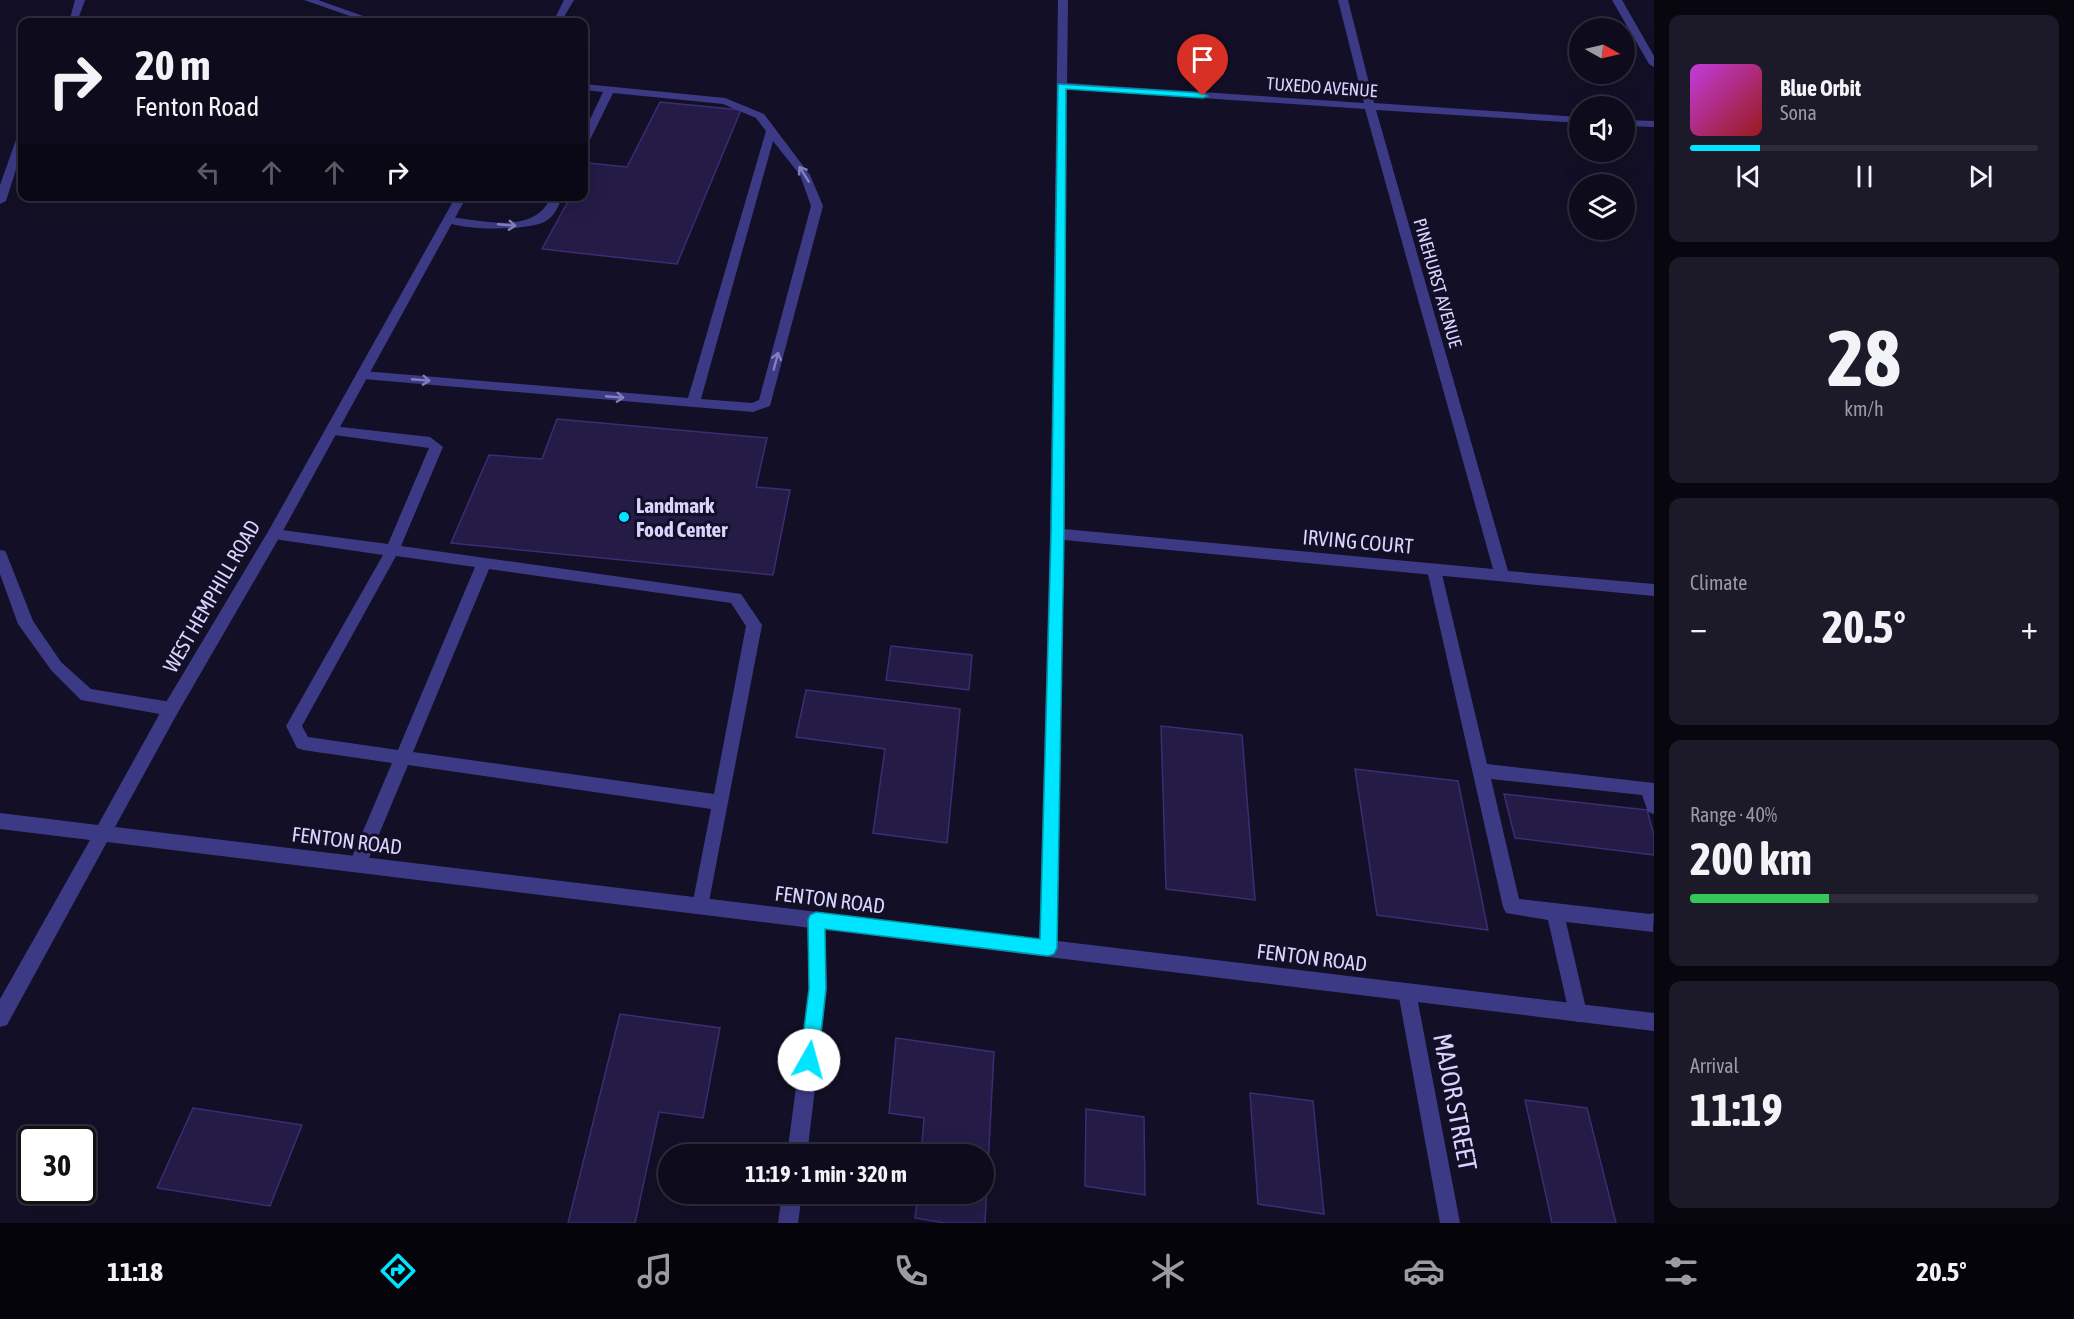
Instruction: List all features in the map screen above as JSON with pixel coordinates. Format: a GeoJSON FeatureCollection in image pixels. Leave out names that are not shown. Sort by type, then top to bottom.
{"type":"FeatureCollection","features":[{"type":"Feature","properties":{"kind":"street"},"geometry":{"type":"LineString","coordinates":[[74,18],[80,0]]}},
{"type":"Feature","properties":{"kind":"street"},"geometry":{"type":"LineString","coordinates":[[309,0],[363,18]]}},
{"type":"Feature","properties":{"kind":"street"},"geometry":{"type":"LineString","coordinates":[[559,18],[569,0]]}},
{"type":"Feature","properties":{"kind":"street"},"geometry":{"type":"LineString","coordinates":[[1048,948],[1058,534],[1064,0]]}},
{"type":"Feature","properties":{"kind":"street","name":"PINEHURST AVENUE"},"geometry":{"type":"LineString","coordinates":[[1342,0],[1502,576]]}},
{"type":"Feature","properties":{"kind":"street"},"geometry":{"type":"LineString","coordinates":[[1617,0],[1654,64]]}},
{"type":"Feature","properties":{"kind":"street","name":"TUXEDO AVENUE"},"geometry":{"type":"LineString","coordinates":[[1062,86],[1569,119]]}},
{"type":"Feature","properties":{"kind":"street"},"geometry":{"type":"LineString","coordinates":[[363,375],[753,408],[765,403],[817,206],[815,194],[804,173],[760,116],[725,101],[588,87]]}},
{"type":"Feature","properties":{"kind":"street"},"geometry":{"type":"LineString","coordinates":[[588,134],[609,90]]}},
{"type":"Feature","properties":{"kind":"street"},"geometry":{"type":"LineString","coordinates":[[1635,123],[1654,124]]}},
{"type":"Feature","properties":{"kind":"street"},"geometry":{"type":"LineString","coordinates":[[693,403],[771,131]]}},
{"type":"Feature","properties":{"kind":"street"},"geometry":{"type":"LineString","coordinates":[[0,201],[18,149]]}},
{"type":"Feature","properties":{"kind":"street","name":"WEST HEMPHILL ROAD"},"geometry":{"type":"LineString","coordinates":[[0,1018],[171,709],[274,534],[459,201]]}},
{"type":"Feature","properties":{"kind":"street"},"geometry":{"type":"LineString","coordinates":[[449,220],[521,226],[536,223],[549,213],[555,201]]}},
{"type":"Feature","properties":{"kind":"street"},"geometry":{"type":"LineString","coordinates":[[332,431],[430,442],[436,447],[392,551],[294,726],[303,743],[721,803]]}},
{"type":"Feature","properties":{"kind":"street"},"geometry":{"type":"LineString","coordinates":[[274,534],[736,598],[754,625],[701,906]]}},
{"type":"Feature","properties":{"kind":"street","name":"IRVING COURT"},"geometry":{"type":"LineString","coordinates":[[1058,534],[1654,590]]}},
{"type":"Feature","properties":{"kind":"street"},"geometry":{"type":"LineString","coordinates":[[0,555],[26,624],[56,666],[87,695],[171,709]]}},
{"type":"Feature","properties":{"kind":"street"},"geometry":{"type":"LineString","coordinates":[[358,864],[484,563]]}},
{"type":"Feature","properties":{"kind":"street"},"geometry":{"type":"LineString","coordinates":[[1434,570],[1512,908],[1653,923],[1654,921]]}},
{"type":"Feature","properties":{"kind":"street"},"geometry":{"type":"LineString","coordinates":[[1481,771],[1648,788],[1654,807]]}},
{"type":"Feature","properties":{"kind":"street","name":"FENTON ROAD"},"geometry":{"type":"LineString","coordinates":[[0,821],[1654,1022]]}},
{"type":"Feature","properties":{"kind":"street"},"geometry":{"type":"LineString","coordinates":[[1555,912],[1578,1013]]}},
{"type":"Feature","properties":{"kind":"street"},"geometry":{"type":"LineString","coordinates":[[798,1144],[818,989],[816,920]]}},
{"type":"Feature","properties":{"kind":"street","name":"MAJOR STREET"},"geometry":{"type":"LineString","coordinates":[[1407,992],[1450,1223]]}},
{"type":"Feature","properties":{"kind":"street"},"geometry":{"type":"LineString","coordinates":[[788,1223],[791,1204]]}},
{"type":"Feature","properties":{"kind":"building"},"geometry":{"type":"Polygon","coordinates":[[[660,102],[741,110],[677,264],[542,249],[568,201],[588,201],[589,163],[627,167],[660,102]]]}},
{"type":"Feature","properties":{"kind":"building","name":"Landmark Food Center"},"geometry":{"type":"Polygon","coordinates":[[[557,419],[767,438],[756,487],[790,490],[773,575],[451,543],[489,455],[542,459],[557,419]]]}},
{"type":"Feature","properties":{"kind":"building"},"geometry":{"type":"Polygon","coordinates":[[[891,646],[972,655],[969,690],[886,680],[891,646]]]}},
{"type":"Feature","properties":{"kind":"building"},"geometry":{"type":"Polygon","coordinates":[[[806,690],[960,709],[947,843],[873,833],[885,749],[796,737],[806,690]]]}},
{"type":"Feature","properties":{"kind":"building"},"geometry":{"type":"Polygon","coordinates":[[[1161,726],[1242,735],[1255,900],[1166,889],[1161,726]]]}},
{"type":"Feature","properties":{"kind":"building"},"geometry":{"type":"Polygon","coordinates":[[[1355,769],[1458,781],[1488,930],[1377,915],[1355,769]]]}},
{"type":"Feature","properties":{"kind":"building"},"geometry":{"type":"Polygon","coordinates":[[[1504,794],[1647,810],[1654,835],[1654,855],[1515,838],[1504,794]]]}},
{"type":"Feature","properties":{"kind":"building"},"geometry":{"type":"Polygon","coordinates":[[[620,1014],[720,1028],[703,1118],[659,1112],[635,1223],[568,1223],[620,1014]]]}},
{"type":"Feature","properties":{"kind":"building"},"geometry":{"type":"Polygon","coordinates":[[[896,1038],[994,1052],[989,1144],[922,1144],[924,1118],[889,1113],[896,1038]]]}},
{"type":"Feature","properties":{"kind":"building"},"geometry":{"type":"Polygon","coordinates":[[[1250,1093],[1313,1101],[1324,1214],[1258,1204],[1250,1093]]]}},
{"type":"Feature","properties":{"kind":"building"},"geometry":{"type":"Polygon","coordinates":[[[1525,1100],[1587,1108],[1616,1223],[1552,1223],[1525,1100]]]}},
{"type":"Feature","properties":{"kind":"building"},"geometry":{"type":"Polygon","coordinates":[[[193,1108],[302,1125],[270,1206],[157,1188],[193,1108]]]}},
{"type":"Feature","properties":{"kind":"building"},"geometry":{"type":"Polygon","coordinates":[[[1086,1109],[1144,1117],[1145,1195],[1085,1186],[1086,1109]]]}},
{"type":"Feature","properties":{"kind":"building"},"geometry":{"type":"Polygon","coordinates":[[[917,1204],[986,1204],[985,1223],[945,1223],[915,1218],[917,1204]]]}},
{"type":"Feature","properties":{"kind":"place","name":"Landmark Food Center"},"geometry":{"type":"Point","coordinates":[624,517]}},
{"type":"Feature","properties":{"kind":"route"},"geometry":{"type":"LineString","coordinates":[[809,1060],[818,989],[816,920],[1048,948],[1058,534],[1062,86],[1203,96]]}}]}
